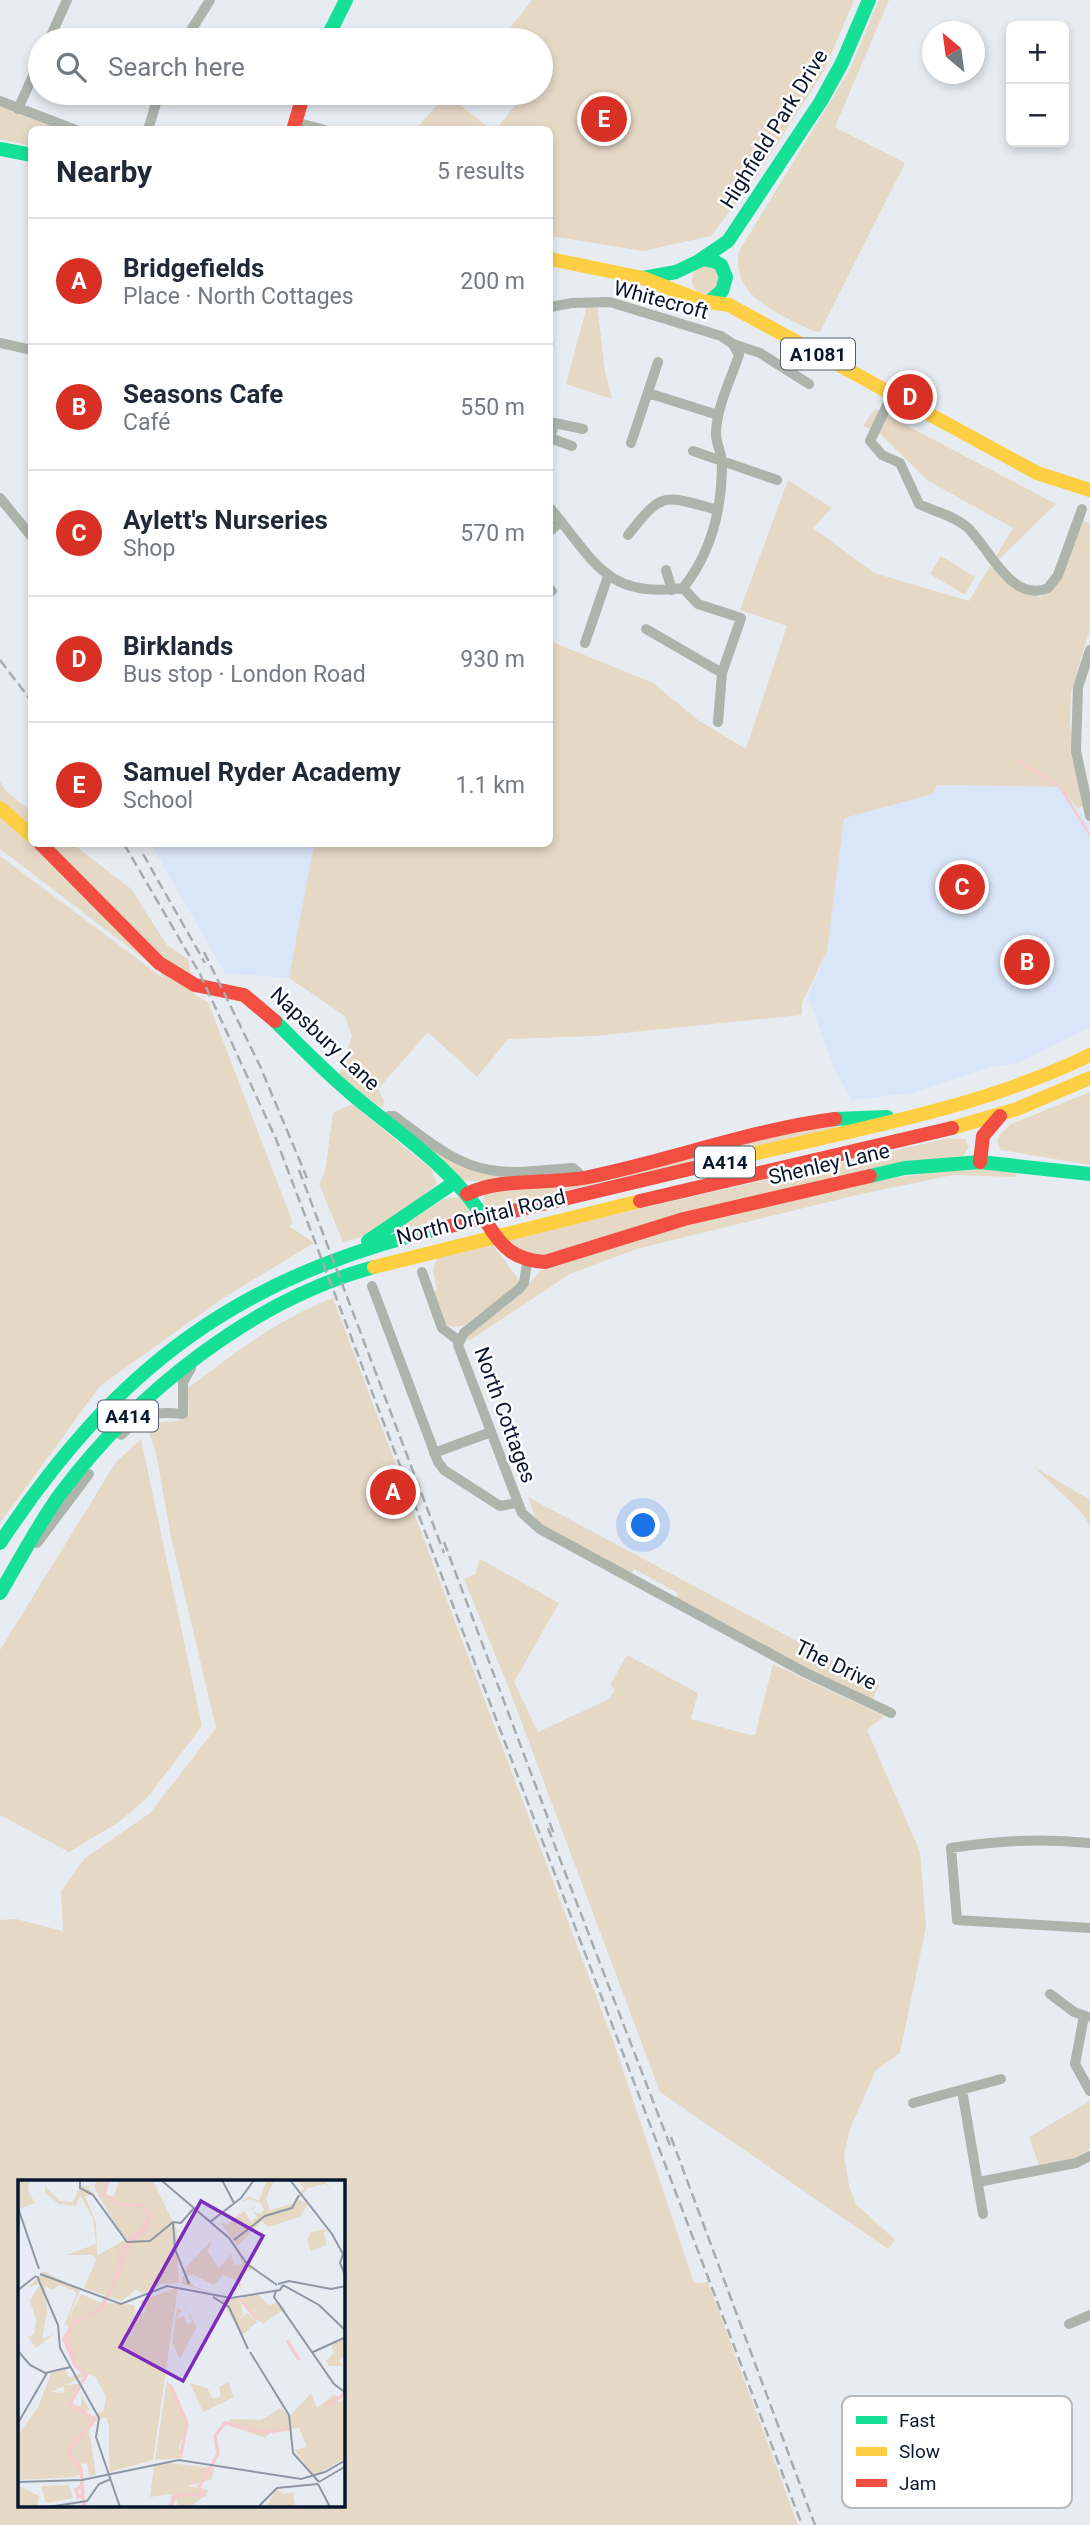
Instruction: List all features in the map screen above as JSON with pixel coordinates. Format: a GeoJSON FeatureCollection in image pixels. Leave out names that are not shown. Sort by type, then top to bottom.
{"type":"FeatureCollection","features":[{"type":"Feature","properties":{"kind":"main road"},"geometry":{"type":"LineString","coordinates":[[332,28],[346,0]]}},
{"type":"Feature","properties":{"kind":"main road","name":"Highfield Park Drive"},"geometry":{"type":"LineString","coordinates":[[695,264],[728,241],[831,83],[869,0]]}},
{"type":"Feature","properties":{"kind":"main road"},"geometry":{"type":"LineString","coordinates":[[294,126],[300,105]]}},
{"type":"Feature","properties":{"kind":"main road"},"geometry":{"type":"LineString","coordinates":[[0,149],[28,154]]}},
{"type":"Feature","properties":{"kind":"main road","name":"Highfield Park Drive"},"geometry":{"type":"LineString","coordinates":[[725,275],[728,241]]}},
{"type":"Feature","properties":{"kind":"main road","name":"A1081"},"geometry":{"type":"LineString","coordinates":[[553,260],[643,278],[654,285],[690,293],[702,301],[710,300],[745,311],[761,323],[1037,473],[1090,490]]}},
{"type":"Feature","properties":{"kind":"main road"},"geometry":{"type":"LineString","coordinates":[[690,293],[685,278],[695,264],[712,260],[725,275],[721,294],[710,300]]}},
{"type":"Feature","properties":{"kind":"main road","name":"A1081"},"geometry":{"type":"LineString","coordinates":[[643,278],[695,264]]}},
{"type":"Feature","properties":{"kind":"main road","name":"A1081"},"geometry":{"type":"LineString","coordinates":[[725,275],[745,311]]}},
{"type":"Feature","properties":{"kind":"main road"},"geometry":{"type":"LineString","coordinates":[[0,807],[28,832]]}},
{"type":"Feature","properties":{"kind":"main road","name":"Napsbury Lane"},"geometry":{"type":"LineString","coordinates":[[44,847],[159,963],[195,985],[244,995],[383,1121],[455,1182]]}},
{"type":"Feature","properties":{"kind":"main road","name":"North Orbital Road"},"geometry":{"type":"LineString","coordinates":[[0,1543],[56,1460],[137,1376],[225,1311],[300,1272],[355,1251],[522,1208],[984,1099],[1043,1077],[1090,1055]]}},
{"type":"Feature","properties":{"kind":"main road","name":"North Orbital Road"},"geometry":{"type":"LineString","coordinates":[[0,1593],[24,1556],[35,1530],[91,1455],[151,1394],[267,1312],[308,1292],[362,1270],[468,1241],[939,1132],[1003,1114],[1090,1078]]}},
{"type":"Feature","properties":{"kind":"main road"},"geometry":{"type":"LineString","coordinates":[[979,1162],[978,1146],[988,1126],[1003,1114]]}},
{"type":"Feature","properties":{"kind":"main road","name":"Napsbury Lane"},"geometry":{"type":"LineString","coordinates":[[471,1199],[485,1186],[547,1184],[583,1177],[652,1162],[757,1130],[835,1119],[878,1116],[907,1119]]}},
{"type":"Feature","properties":{"kind":"main road"},"geometry":{"type":"LineString","coordinates":[[939,1132],[967,1134],[978,1146]]}},
{"type":"Feature","properties":{"kind":"main road","name":"Shenley Lane"},"geometry":{"type":"LineString","coordinates":[[527,1263],[545,1262],[649,1229],[922,1165],[979,1162],[1090,1174]]}},
{"type":"Feature","properties":{"kind":"main road"},"geometry":{"type":"LineString","coordinates":[[355,1251],[455,1182],[471,1199],[513,1258],[527,1263]]}},
{"type":"Feature","properties":{"kind":"street"},"geometry":{"type":"LineString","coordinates":[[54,28],[67,0]]}},
{"type":"Feature","properties":{"kind":"street"},"geometry":{"type":"LineString","coordinates":[[192,28],[210,0]]}},
{"type":"Feature","properties":{"kind":"street"},"geometry":{"type":"LineString","coordinates":[[18,109],[28,87]]}},
{"type":"Feature","properties":{"kind":"street"},"geometry":{"type":"LineString","coordinates":[[0,101],[65,126]]}},
{"type":"Feature","properties":{"kind":"street"},"geometry":{"type":"LineString","coordinates":[[149,126],[155,105]]}},
{"type":"Feature","properties":{"kind":"street","name":"Whitecroft"},"geometry":{"type":"LineString","coordinates":[[553,307],[572,303],[610,302],[721,336],[733,345]]}},
{"type":"Feature","properties":{"kind":"street"},"geometry":{"type":"LineString","coordinates":[[0,344],[28,348]]}},
{"type":"Feature","properties":{"kind":"street"},"geometry":{"type":"LineString","coordinates":[[733,345],[760,353],[809,384]]}},
{"type":"Feature","properties":{"kind":"street"},"geometry":{"type":"LineString","coordinates":[[553,512],[608,576],[625,587],[649,592],[683,588],[698,570],[714,533],[722,460],[716,434],[718,415],[739,355],[733,345]]}},
{"type":"Feature","properties":{"kind":"street"},"geometry":{"type":"LineString","coordinates":[[631,443],[658,362]]}},
{"type":"Feature","properties":{"kind":"street"},"geometry":{"type":"LineString","coordinates":[[648,393],[718,415]]}},
{"type":"Feature","properties":{"kind":"street"},"geometry":{"type":"LineString","coordinates":[[892,395],[870,441],[873,449],[900,463],[919,504],[939,510],[967,527],[1014,583],[1037,591],[1048,588],[1058,575],[1083,510]]}},
{"type":"Feature","properties":{"kind":"street"},"geometry":{"type":"LineString","coordinates":[[553,429],[555,423],[583,429]]}},
{"type":"Feature","properties":{"kind":"street"},"geometry":{"type":"LineString","coordinates":[[553,439],[572,446]]}},
{"type":"Feature","properties":{"kind":"street"},"geometry":{"type":"LineString","coordinates":[[693,451],[777,480]]}},
{"type":"Feature","properties":{"kind":"street"},"geometry":{"type":"LineString","coordinates":[[628,535],[653,504],[670,497],[718,510]]}},
{"type":"Feature","properties":{"kind":"street"},"geometry":{"type":"LineString","coordinates":[[0,498],[28,532]]}},
{"type":"Feature","properties":{"kind":"street"},"geometry":{"type":"LineString","coordinates":[[553,529],[561,522]]}},
{"type":"Feature","properties":{"kind":"street"},"geometry":{"type":"LineString","coordinates":[[666,570],[671,590]]}},
{"type":"Feature","properties":{"kind":"street"},"geometry":{"type":"LineString","coordinates":[[585,643],[608,576]]}},
{"type":"Feature","properties":{"kind":"street"},"geometry":{"type":"LineString","coordinates":[[683,588],[698,604],[741,618],[722,673],[718,722]]}},
{"type":"Feature","properties":{"kind":"street"},"geometry":{"type":"LineString","coordinates":[[646,629],[722,673]]}},
{"type":"Feature","properties":{"kind":"street"},"geometry":{"type":"LineString","coordinates":[[1090,650],[1078,687],[1076,751],[1090,816]]}},
{"type":"Feature","properties":{"kind":"street","name":"Napsbury Lane"},"geometry":{"type":"LineString","coordinates":[[383,1121],[394,1116],[460,1161],[477,1168],[492,1171],[573,1168],[583,1177]]}},
{"type":"Feature","properties":{"kind":"street","name":"North Cottages"},"geometry":{"type":"LineString","coordinates":[[527,1263],[524,1283],[519,1289],[464,1333],[459,1341],[459,1350],[516,1503],[529,1521],[540,1529],[764,1651]]}},
{"type":"Feature","properties":{"kind":"street","name":"North Cottages"},"geometry":{"type":"LineString","coordinates":[[422,1272],[442,1328],[459,1341]]}},
{"type":"Feature","properties":{"kind":"street"},"geometry":{"type":"LineString","coordinates":[[372,1286],[434,1453],[491,1432]]}},
{"type":"Feature","properties":{"kind":"street"},"geometry":{"type":"LineString","coordinates":[[24,1556],[45,1536],[82,1481],[136,1420],[151,1413],[183,1414],[183,1382],[196,1360]]}},
{"type":"Feature","properties":{"kind":"street","name":"North Cottages"},"geometry":{"type":"LineString","coordinates":[[434,1453],[444,1470],[500,1506],[516,1503]]}},
{"type":"Feature","properties":{"kind":"street","name":"The Drive"},"geometry":{"type":"LineString","coordinates":[[764,1651],[891,1713]]}},
{"type":"Feature","properties":{"kind":"street"},"geometry":{"type":"LineString","coordinates":[[1090,1843],[1050,1839],[1002,1840],[951,1848],[957,1920],[1090,1928]]}},
{"type":"Feature","properties":{"kind":"street"},"geometry":{"type":"LineString","coordinates":[[1050,1994],[1087,2016],[1075,2064],[1090,2091]]}},
{"type":"Feature","properties":{"kind":"street"},"geometry":{"type":"LineString","coordinates":[[913,2103],[1001,2079]]}},
{"type":"Feature","properties":{"kind":"street"},"geometry":{"type":"LineString","coordinates":[[961,2090],[983,2214]]}},
{"type":"Feature","properties":{"kind":"street"},"geometry":{"type":"LineString","coordinates":[[978,2182],[1076,2163],[1090,2156]]}},
{"type":"Feature","properties":{"kind":"street"},"geometry":{"type":"LineString","coordinates":[[1069,2324],[1090,2315]]}},
{"type":"Feature","properties":{"kind":"shaded area"},"geometry":{"type":"Polygon","coordinates":[[[532,0],[854,0],[825,69],[754,180],[711,236],[643,251],[553,236],[553,126],[498,126],[516,105],[553,105],[553,28],[510,28],[532,0]]]}},
{"type":"Feature","properties":{"kind":"shaded area"},"geometry":{"type":"Polygon","coordinates":[[[879,0],[889,0],[835,127],[905,163],[820,332],[813,331],[760,302],[750,292],[742,281],[738,267],[739,251],[850,69],[879,0]]]}},
{"type":"Feature","properties":{"kind":"shaded area"},"geometry":{"type":"Polygon","coordinates":[[[0,104],[55,126],[28,126],[28,145],[0,139],[0,104]]]}},
{"type":"Feature","properties":{"kind":"shaded area"},"geometry":{"type":"Polygon","coordinates":[[[437,105],[461,105],[486,126],[419,126],[437,105]]]}},
{"type":"Feature","properties":{"kind":"shaded area"},"geometry":{"type":"Polygon","coordinates":[[[706,266],[716,270],[720,280],[716,290],[706,294],[696,290],[692,280],[696,270],[706,266]]]}},
{"type":"Feature","properties":{"kind":"shaded area"},"geometry":{"type":"Polygon","coordinates":[[[588,302],[597,303],[605,372],[612,399],[566,384],[588,302]]]}},
{"type":"Feature","properties":{"kind":"shaded area"},"geometry":{"type":"Polygon","coordinates":[[[875,409],[1056,504],[1000,558],[995,569],[1013,588],[1040,597],[1050,592],[1082,519],[1090,524],[1090,629],[1071,692],[1070,726],[1084,805],[1078,809],[1060,787],[937,785],[933,794],[844,818],[827,951],[802,1003],[802,1015],[594,1036],[508,1039],[477,1077],[428,1032],[378,1089],[384,1101],[382,1108],[339,1076],[352,1036],[345,1016],[289,978],[313,847],[553,847],[553,642],[653,683],[698,720],[746,749],[787,626],[740,610],[788,480],[832,508],[813,528],[874,573],[969,601],[1013,528],[927,480],[880,434],[863,426],[875,409]]]}},
{"type":"Feature","properties":{"kind":"shaded area"},"geometry":{"type":"Polygon","coordinates":[[[941,556],[975,577],[965,595],[930,574],[941,556]]]}},
{"type":"Feature","properties":{"kind":"shaded area"},"geometry":{"type":"Polygon","coordinates":[[[0,781],[6,791],[28,809],[28,847],[77,847],[131,889],[167,945],[188,959],[195,995],[208,1002],[293,1223],[289,1226],[314,1243],[223,1298],[100,1386],[0,1523],[0,856],[163,978],[160,971],[0,849],[0,781]]]}},
{"type":"Feature","properties":{"kind":"shaded area"},"geometry":{"type":"Polygon","coordinates":[[[937,785],[1060,787],[1090,823],[1090,1027],[1017,1063],[990,1067],[912,1093],[852,1100],[835,1070],[808,997],[827,951],[844,818],[932,794],[937,785]]]}},
{"type":"Feature","properties":{"kind":"shaded area"},"geometry":{"type":"Polygon","coordinates":[[[153,847],[313,847],[289,978],[225,973],[153,847]]]}},
{"type":"Feature","properties":{"kind":"shaded area"},"geometry":{"type":"Polygon","coordinates":[[[1090,1092],[1090,1165],[1001,1150],[997,1141],[1011,1124],[1090,1092]]]}},
{"type":"Feature","properties":{"kind":"shaded area"},"geometry":{"type":"Polygon","coordinates":[[[352,1104],[431,1169],[437,1184],[381,1226],[343,1242],[319,1184],[325,1172],[333,1113],[352,1104]]]}},
{"type":"Feature","properties":{"kind":"shaded area"},"geometry":{"type":"Polygon","coordinates":[[[809,1124],[844,1127],[488,1208],[483,1202],[485,1193],[809,1124]]]}},
{"type":"Feature","properties":{"kind":"shaded area"},"geometry":{"type":"Polygon","coordinates":[[[413,1133],[460,1165],[552,1173],[553,1179],[465,1181],[456,1176],[413,1133]]]}},
{"type":"Feature","properties":{"kind":"shaded area"},"geometry":{"type":"Polygon","coordinates":[[[949,1138],[965,1139],[969,1147],[963,1156],[905,1162],[551,1254],[527,1253],[508,1239],[949,1138]]]}},
{"type":"Feature","properties":{"kind":"shaded area"},"geometry":{"type":"Polygon","coordinates":[[[966,1168],[1016,1171],[1016,1177],[953,1175],[857,1195],[637,1249],[570,1274],[469,1341],[467,1336],[518,1297],[540,1271],[676,1227],[856,1183],[966,1168]]]}},
{"type":"Feature","properties":{"kind":"shaded area"},"geometry":{"type":"Polygon","coordinates":[[[444,1199],[462,1199],[473,1211],[393,1232],[444,1199]]]}},
{"type":"Feature","properties":{"kind":"shaded area"},"geometry":{"type":"Polygon","coordinates":[[[490,1241],[520,1281],[463,1326],[450,1327],[444,1321],[433,1292],[437,1290],[433,1270],[438,1254],[490,1241]]]}},
{"type":"Feature","properties":{"kind":"shaded area"},"geometry":{"type":"Polygon","coordinates":[[[333,1298],[615,2046],[694,2283],[708,2282],[798,2525],[0,2525],[0,1920],[16,1919],[63,1931],[61,1891],[85,1858],[150,1813],[216,1728],[171,1537],[156,1453],[146,1423],[178,1421],[189,1413],[187,1389],[257,1338],[293,1316],[333,1298]]]}},
{"type":"Feature","properties":{"kind":"shaded area"},"geometry":{"type":"Polygon","coordinates":[[[141,1439],[202,1726],[147,1798],[119,1822],[69,1852],[0,1815],[0,1650],[116,1462],[141,1439]]]}},
{"type":"Feature","properties":{"kind":"shaded area"},"geometry":{"type":"Polygon","coordinates":[[[1033,1466],[1090,1500],[1090,1525],[1081,1512],[1033,1466]]]}},
{"type":"Feature","properties":{"kind":"shaded area"},"geometry":{"type":"Polygon","coordinates":[[[528,1497],[879,1685],[872,1700],[789,1661],[676,1599],[678,1593],[634,1569],[631,1575],[537,1523],[528,1497]]]}},
{"type":"Feature","properties":{"kind":"shaded area"},"geometry":{"type":"Polygon","coordinates":[[[480,1559],[559,1603],[514,1682],[538,1732],[609,1699],[615,1690],[610,1685],[627,1655],[698,1693],[691,1719],[750,1735],[755,1735],[773,1664],[884,1716],[867,1730],[920,1852],[926,1927],[900,2053],[876,2070],[850,2129],[844,2155],[849,2186],[856,2204],[895,2240],[888,2249],[660,2092],[508,1686],[464,1579],[475,1574],[480,1559]]]}},
{"type":"Feature","properties":{"kind":"shaded area"},"geometry":{"type":"Polygon","coordinates":[[[1090,2101],[1090,2149],[1075,2158],[1039,2165],[1029,2137],[1090,2101]]]}},
{"type":"Feature","properties":{"kind":"waterway"},"geometry":{"type":"LineString","coordinates":[[1019,761],[1060,787],[1090,835]]}},
{"type":"Feature","properties":{"kind":"railway"},"geometry":{"type":"LineString","coordinates":[[0,660],[28,697]]}},
{"type":"Feature","properties":{"kind":"railway"},"geometry":{"type":"LineString","coordinates":[[126,847],[200,974],[276,1139],[802,2525]]}},
{"type":"Feature","properties":{"kind":"railway"},"geometry":{"type":"LineString","coordinates":[[143,854],[205,963]]}},
{"type":"Feature","properties":{"kind":"railway"},"geometry":{"type":"LineString","coordinates":[[204,952],[260,1066],[307,1178]]}},
{"type":"Feature","properties":{"kind":"railway"},"geometry":{"type":"LineString","coordinates":[[299,1170],[444,1553]]}},
{"type":"Feature","properties":{"kind":"railway"},"geometry":{"type":"LineString","coordinates":[[444,1542],[555,1837]]}},
{"type":"Feature","properties":{"kind":"railway"},"geometry":{"type":"LineString","coordinates":[[548,1828],[671,2148]]}},
{"type":"Feature","properties":{"kind":"railway"},"geometry":{"type":"LineString","coordinates":[[671,2137],[815,2525]]}},
{"type":"Feature","properties":{"kind":"traffic: fast"},"geometry":{"type":"LineString","coordinates":[[332,28],[346,0]]}},
{"type":"Feature","properties":{"kind":"traffic: fast"},"geometry":{"type":"LineString","coordinates":[[700,260],[728,241],[821,101],[842,63],[869,0]]}},
{"type":"Feature","properties":{"kind":"traffic: fast"},"geometry":{"type":"LineString","coordinates":[[0,149],[28,154]]}},
{"type":"Feature","properties":{"kind":"traffic: fast"},"geometry":{"type":"LineString","coordinates":[[643,278],[676,272],[703,259],[714,261],[721,265],[726,277],[722,291],[710,301]]}},
{"type":"Feature","properties":{"kind":"traffic: fast"},"geometry":{"type":"LineString","coordinates":[[275,1021],[344,1087],[443,1170],[474,1204],[487,1223]]}},
{"type":"Feature","properties":{"kind":"traffic: fast"},"geometry":{"type":"LineString","coordinates":[[835,1119],[887,1117]]}},
{"type":"Feature","properties":{"kind":"traffic: fast"},"geometry":{"type":"LineString","coordinates":[[870,1176],[905,1168],[980,1162],[1090,1174]]}},
{"type":"Feature","properties":{"kind":"traffic: fast"},"geometry":{"type":"LineString","coordinates":[[368,1241],[455,1182]]}},
{"type":"Feature","properties":{"kind":"traffic: fast"},"geometry":{"type":"LineString","coordinates":[[0,1543],[44,1481],[90,1426],[138,1378],[189,1337],[244,1302],[305,1272],[372,1247],[446,1227]]}},
{"type":"Feature","properties":{"kind":"traffic: fast"},"geometry":{"type":"LineString","coordinates":[[0,1593],[61,1493],[124,1420],[161,1386],[200,1355],[284,1302],[329,1282],[374,1267]]}},
{"type":"Feature","properties":{"kind":"traffic: slow"},"geometry":{"type":"LineString","coordinates":[[553,260],[643,278],[702,301],[729,305],[1037,473],[1090,490]]}},
{"type":"Feature","properties":{"kind":"traffic: slow"},"geometry":{"type":"LineString","coordinates":[[0,808],[28,832]]}},
{"type":"Feature","properties":{"kind":"traffic: slow"},"geometry":{"type":"LineString","coordinates":[[744,1156],[963,1103],[1049,1073],[1090,1055]]}},
{"type":"Feature","properties":{"kind":"traffic: slow"},"geometry":{"type":"LineString","coordinates":[[952,1128],[1017,1109],[1090,1078]]}},
{"type":"Feature","properties":{"kind":"traffic: slow"},"geometry":{"type":"LineString","coordinates":[[374,1267],[640,1201]]}},
{"type":"Feature","properties":{"kind":"traffic: jam"},"geometry":{"type":"LineString","coordinates":[[294,126],[300,105]]}},
{"type":"Feature","properties":{"kind":"traffic: jam"},"geometry":{"type":"LineString","coordinates":[[44,847],[159,963],[195,985],[244,995],[275,1021]]}},
{"type":"Feature","properties":{"kind":"traffic: jam"},"geometry":{"type":"LineString","coordinates":[[980,1162],[983,1136],[1000,1116]]}},
{"type":"Feature","properties":{"kind":"traffic: jam"},"geometry":{"type":"LineString","coordinates":[[467,1194],[494,1185],[589,1177],[773,1130],[835,1119]]}},
{"type":"Feature","properties":{"kind":"traffic: jam"},"geometry":{"type":"LineString","coordinates":[[640,1201],[952,1128]]}},
{"type":"Feature","properties":{"kind":"traffic: jam"},"geometry":{"type":"LineString","coordinates":[[446,1227],[744,1156]]}},
{"type":"Feature","properties":{"kind":"traffic: jam"},"geometry":{"type":"LineString","coordinates":[[487,1223],[510,1251],[525,1259],[545,1262],[684,1219],[870,1176]]}},
{"type":"Feature","properties":{"kind":"place","name":"Samuel Ryder Academy"},"geometry":{"type":"Point","coordinates":[604,119]}},
{"type":"Feature","properties":{"kind":"place","name":"Birklands"},"geometry":{"type":"Point","coordinates":[910,397]}},
{"type":"Feature","properties":{"kind":"place","name":"Aylett's Nurseries"},"geometry":{"type":"Point","coordinates":[962,887]}},
{"type":"Feature","properties":{"kind":"place","name":"Seasons Cafe"},"geometry":{"type":"Point","coordinates":[1027,962]}},
{"type":"Feature","properties":{"kind":"place","name":"Bridgefields"},"geometry":{"type":"Point","coordinates":[393,1492]}}]}
